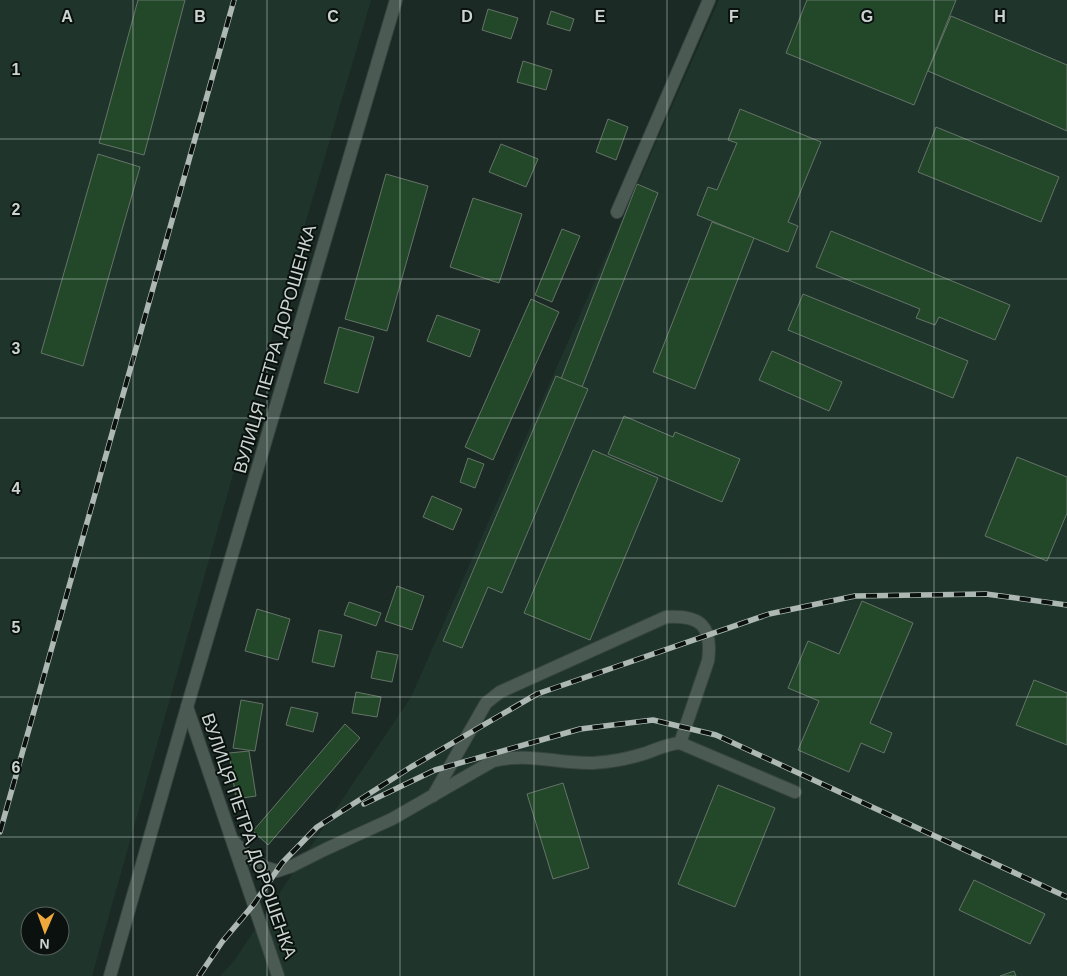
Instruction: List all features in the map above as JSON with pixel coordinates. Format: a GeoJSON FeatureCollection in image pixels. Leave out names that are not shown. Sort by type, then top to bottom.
{"type":"FeatureCollection","features":[{"type":"Feature","properties":{"kind":"street","name":"ВУЛИЦЯ ПЕТРА ДОРОШЕНКА"},"geometry":{"type":"LineString","coordinates":[[110,976],[396,0]]}},
{"type":"Feature","properties":{"kind":"street"},"geometry":{"type":"LineString","coordinates":[[617,212],[709,0]]}},
{"type":"Feature","properties":{"kind":"street"},"geometry":{"type":"LineString","coordinates":[[432,798],[486,703],[500,692],[666,618],[682,616],[690,618],[703,627],[710,641],[710,649],[708,661],[680,743]]}},
{"type":"Feature","properties":{"kind":"street","name":"ВУЛИЦЯ ПЕТРА ДОРОШЕНКА"},"geometry":{"type":"LineString","coordinates":[[187,708],[278,976]]}},
{"type":"Feature","properties":{"kind":"street"},"geometry":{"type":"LineString","coordinates":[[233,841],[264,867],[277,871],[292,866],[392,819],[432,798],[493,761],[508,757],[593,763],[622,760],[669,744],[680,743],[795,792]]}},
{"type":"Feature","properties":{"kind":"shaded area"},"geometry":{"type":"Polygon","coordinates":[[[0,0],[371,0],[266,357],[92,976],[0,976],[0,0]]]}},
{"type":"Feature","properties":{"kind":"shaded area"},"geometry":{"type":"Polygon","coordinates":[[[719,0],[1067,0],[1067,976],[220,976],[234,961],[411,697],[719,0]]]}},
{"type":"Feature","properties":{"kind":"building"},"geometry":{"type":"Polygon","coordinates":[[[138,0],[185,0],[144,155],[99,143],[138,0]]]}},
{"type":"Feature","properties":{"kind":"building"},"geometry":{"type":"Polygon","coordinates":[[[807,0],[956,0],[914,105],[786,53],[807,0]]]}},
{"type":"Feature","properties":{"kind":"building"},"geometry":{"type":"Polygon","coordinates":[[[488,9],[518,18],[511,39],[482,30],[488,9]]]}},
{"type":"Feature","properties":{"kind":"building"},"geometry":{"type":"Polygon","coordinates":[[[551,11],[574,19],[570,31],[547,24],[551,11]]]}},
{"type":"Feature","properties":{"kind":"building"},"geometry":{"type":"Polygon","coordinates":[[[951,16],[1067,65],[1067,131],[928,71],[951,16]]]}},
{"type":"Feature","properties":{"kind":"building"},"geometry":{"type":"Polygon","coordinates":[[[523,61],[552,70],[546,90],[517,82],[523,61]]]}},
{"type":"Feature","properties":{"kind":"building"},"geometry":{"type":"Polygon","coordinates":[[[740,109],[821,142],[788,222],[798,226],[788,252],[697,215],[708,187],[717,190],[737,143],[728,140],[740,109]]]}},
{"type":"Feature","properties":{"kind":"building"},"geometry":{"type":"Polygon","coordinates":[[[608,119],[628,127],[616,160],[596,152],[608,119]]]}},
{"type":"Feature","properties":{"kind":"building"},"geometry":{"type":"Polygon","coordinates":[[[936,127],[1059,177],[1041,222],[918,172],[936,127]]]}},
{"type":"Feature","properties":{"kind":"building"},"geometry":{"type":"Polygon","coordinates":[[[501,144],[538,159],[526,187],[489,172],[501,144]]]}},
{"type":"Feature","properties":{"kind":"building"},"geometry":{"type":"Polygon","coordinates":[[[98,154],[140,167],[83,366],[41,353],[98,154]]]}},
{"type":"Feature","properties":{"kind":"building"},"geometry":{"type":"Polygon","coordinates":[[[386,174],[428,186],[387,331],[345,319],[386,174]]]}},
{"type":"Feature","properties":{"kind":"building"},"geometry":{"type":"Polygon","coordinates":[[[637,184],[658,193],[582,387],[561,379],[637,184]]]}},
{"type":"Feature","properties":{"kind":"building"},"geometry":{"type":"Polygon","coordinates":[[[473,198],[522,214],[499,283],[450,267],[473,198]]]}},
{"type":"Feature","properties":{"kind":"building"},"geometry":{"type":"Polygon","coordinates":[[[712,222],[754,238],[695,389],[653,372],[712,222]]]}},
{"type":"Feature","properties":{"kind":"building"},"geometry":{"type":"Polygon","coordinates":[[[562,229],[580,236],[552,302],[535,295],[562,229]]]}},
{"type":"Feature","properties":{"kind":"building"},"geometry":{"type":"Polygon","coordinates":[[[831,231],[1010,305],[995,340],[939,317],[935,325],[916,318],[920,309],[816,267],[831,231]]]}},
{"type":"Feature","properties":{"kind":"building"},"geometry":{"type":"Polygon","coordinates":[[[803,294],[968,361],[953,398],[788,330],[803,294]]]}},
{"type":"Feature","properties":{"kind":"building"},"geometry":{"type":"Polygon","coordinates":[[[531,299],[559,312],[493,460],[465,447],[531,299]]]}},
{"type":"Feature","properties":{"kind":"building"},"geometry":{"type":"Polygon","coordinates":[[[437,315],[480,330],[470,357],[427,341],[437,315]]]}},
{"type":"Feature","properties":{"kind":"building"},"geometry":{"type":"Polygon","coordinates":[[[339,327],[374,337],[358,393],[324,383],[339,327]]]}},
{"type":"Feature","properties":{"kind":"building"},"geometry":{"type":"Polygon","coordinates":[[[772,351],[842,382],[829,411],[759,380],[772,351]]]}},
{"type":"Feature","properties":{"kind":"building"},"geometry":{"type":"Polygon","coordinates":[[[556,376],[588,389],[502,593],[488,587],[462,648],[443,641],[556,376]]]}},
{"type":"Feature","properties":{"kind":"building"},"geometry":{"type":"Polygon","coordinates":[[[624,416],[673,437],[675,432],[740,459],[722,502],[608,454],[624,416]]]}},
{"type":"Feature","properties":{"kind":"building"},"geometry":{"type":"Polygon","coordinates":[[[593,450],[658,478],[590,640],[524,613],[593,450]]]}},
{"type":"Feature","properties":{"kind":"building"},"geometry":{"type":"Polygon","coordinates":[[[1017,457],[1067,477],[1067,513],[1047,561],[985,536],[1017,457]]]}},
{"type":"Feature","properties":{"kind":"building"},"geometry":{"type":"Polygon","coordinates":[[[468,458],[484,464],[475,488],[460,482],[468,458]]]}},
{"type":"Feature","properties":{"kind":"building"},"geometry":{"type":"Polygon","coordinates":[[[432,496],[462,509],[453,530],[423,517],[432,496]]]}},
{"type":"Feature","properties":{"kind":"building"},"geometry":{"type":"Polygon","coordinates":[[[397,586],[424,596],[412,630],[385,621],[397,586]]]}},
{"type":"Feature","properties":{"kind":"building"},"geometry":{"type":"Polygon","coordinates":[[[862,601],[913,623],[870,723],[892,733],[884,753],[861,743],[849,772],[798,750],[819,701],[788,688],[808,641],[839,654],[862,601]]]}},
{"type":"Feature","properties":{"kind":"building"},"geometry":{"type":"Polygon","coordinates":[[[349,602],[381,613],[376,626],[344,615],[349,602]]]}},
{"type":"Feature","properties":{"kind":"building"},"geometry":{"type":"Polygon","coordinates":[[[257,609],[290,619],[278,660],[245,651],[257,609]]]}},
{"type":"Feature","properties":{"kind":"building"},"geometry":{"type":"Polygon","coordinates":[[[319,630],[342,635],[334,667],[312,662],[319,630]]]}},
{"type":"Feature","properties":{"kind":"building"},"geometry":{"type":"Polygon","coordinates":[[[377,651],[398,655],[392,682],[371,678],[377,651]]]}},
{"type":"Feature","properties":{"kind":"building"},"geometry":{"type":"Polygon","coordinates":[[[1034,680],[1067,693],[1067,745],[1016,725],[1034,680]]]}},
{"type":"Feature","properties":{"kind":"building"},"geometry":{"type":"Polygon","coordinates":[[[356,692],[381,697],[377,717],[352,713],[356,692]]]}},
{"type":"Feature","properties":{"kind":"building"},"geometry":{"type":"Polygon","coordinates":[[[241,700],[263,704],[255,751],[233,748],[241,700]]]}},
{"type":"Feature","properties":{"kind":"building"},"geometry":{"type":"Polygon","coordinates":[[[291,707],[318,713],[313,732],[286,725],[291,707]]]}},
{"type":"Feature","properties":{"kind":"building"},"geometry":{"type":"Polygon","coordinates":[[[345,724],[360,738],[268,845],[253,831],[345,724]]]}},
{"type":"Feature","properties":{"kind":"building"},"geometry":{"type":"Polygon","coordinates":[[[249,751],[256,796],[236,799],[229,753],[249,751]]]}},
{"type":"Feature","properties":{"kind":"building"},"geometry":{"type":"Polygon","coordinates":[[[563,783],[589,868],[553,879],[527,794],[563,783]]]}},
{"type":"Feature","properties":{"kind":"building"},"geometry":{"type":"Polygon","coordinates":[[[718,785],[775,808],[735,907],[678,884],[718,785]]]}},
{"type":"Feature","properties":{"kind":"building"},"geometry":{"type":"Polygon","coordinates":[[[974,880],[1045,914],[1030,944],[959,910],[974,880]]]}},
{"type":"Feature","properties":{"kind":"building"},"geometry":{"type":"Polygon","coordinates":[[[1014,971],[1016,976],[1000,976],[1014,971]]]}},
{"type":"Feature","properties":{"kind":"railway"},"geometry":{"type":"LineString","coordinates":[[0,832],[234,0]]}},
{"type":"Feature","properties":{"kind":"railway"},"geometry":{"type":"LineString","coordinates":[[199,976],[222,942],[254,904],[282,863],[317,827],[411,767],[537,694],[769,614],[855,596],[986,594],[1067,605]]}},
{"type":"Feature","properties":{"kind":"railway"},"geometry":{"type":"LineString","coordinates":[[364,804],[435,770],[580,729],[653,720],[716,735],[1067,897]]}}]}
